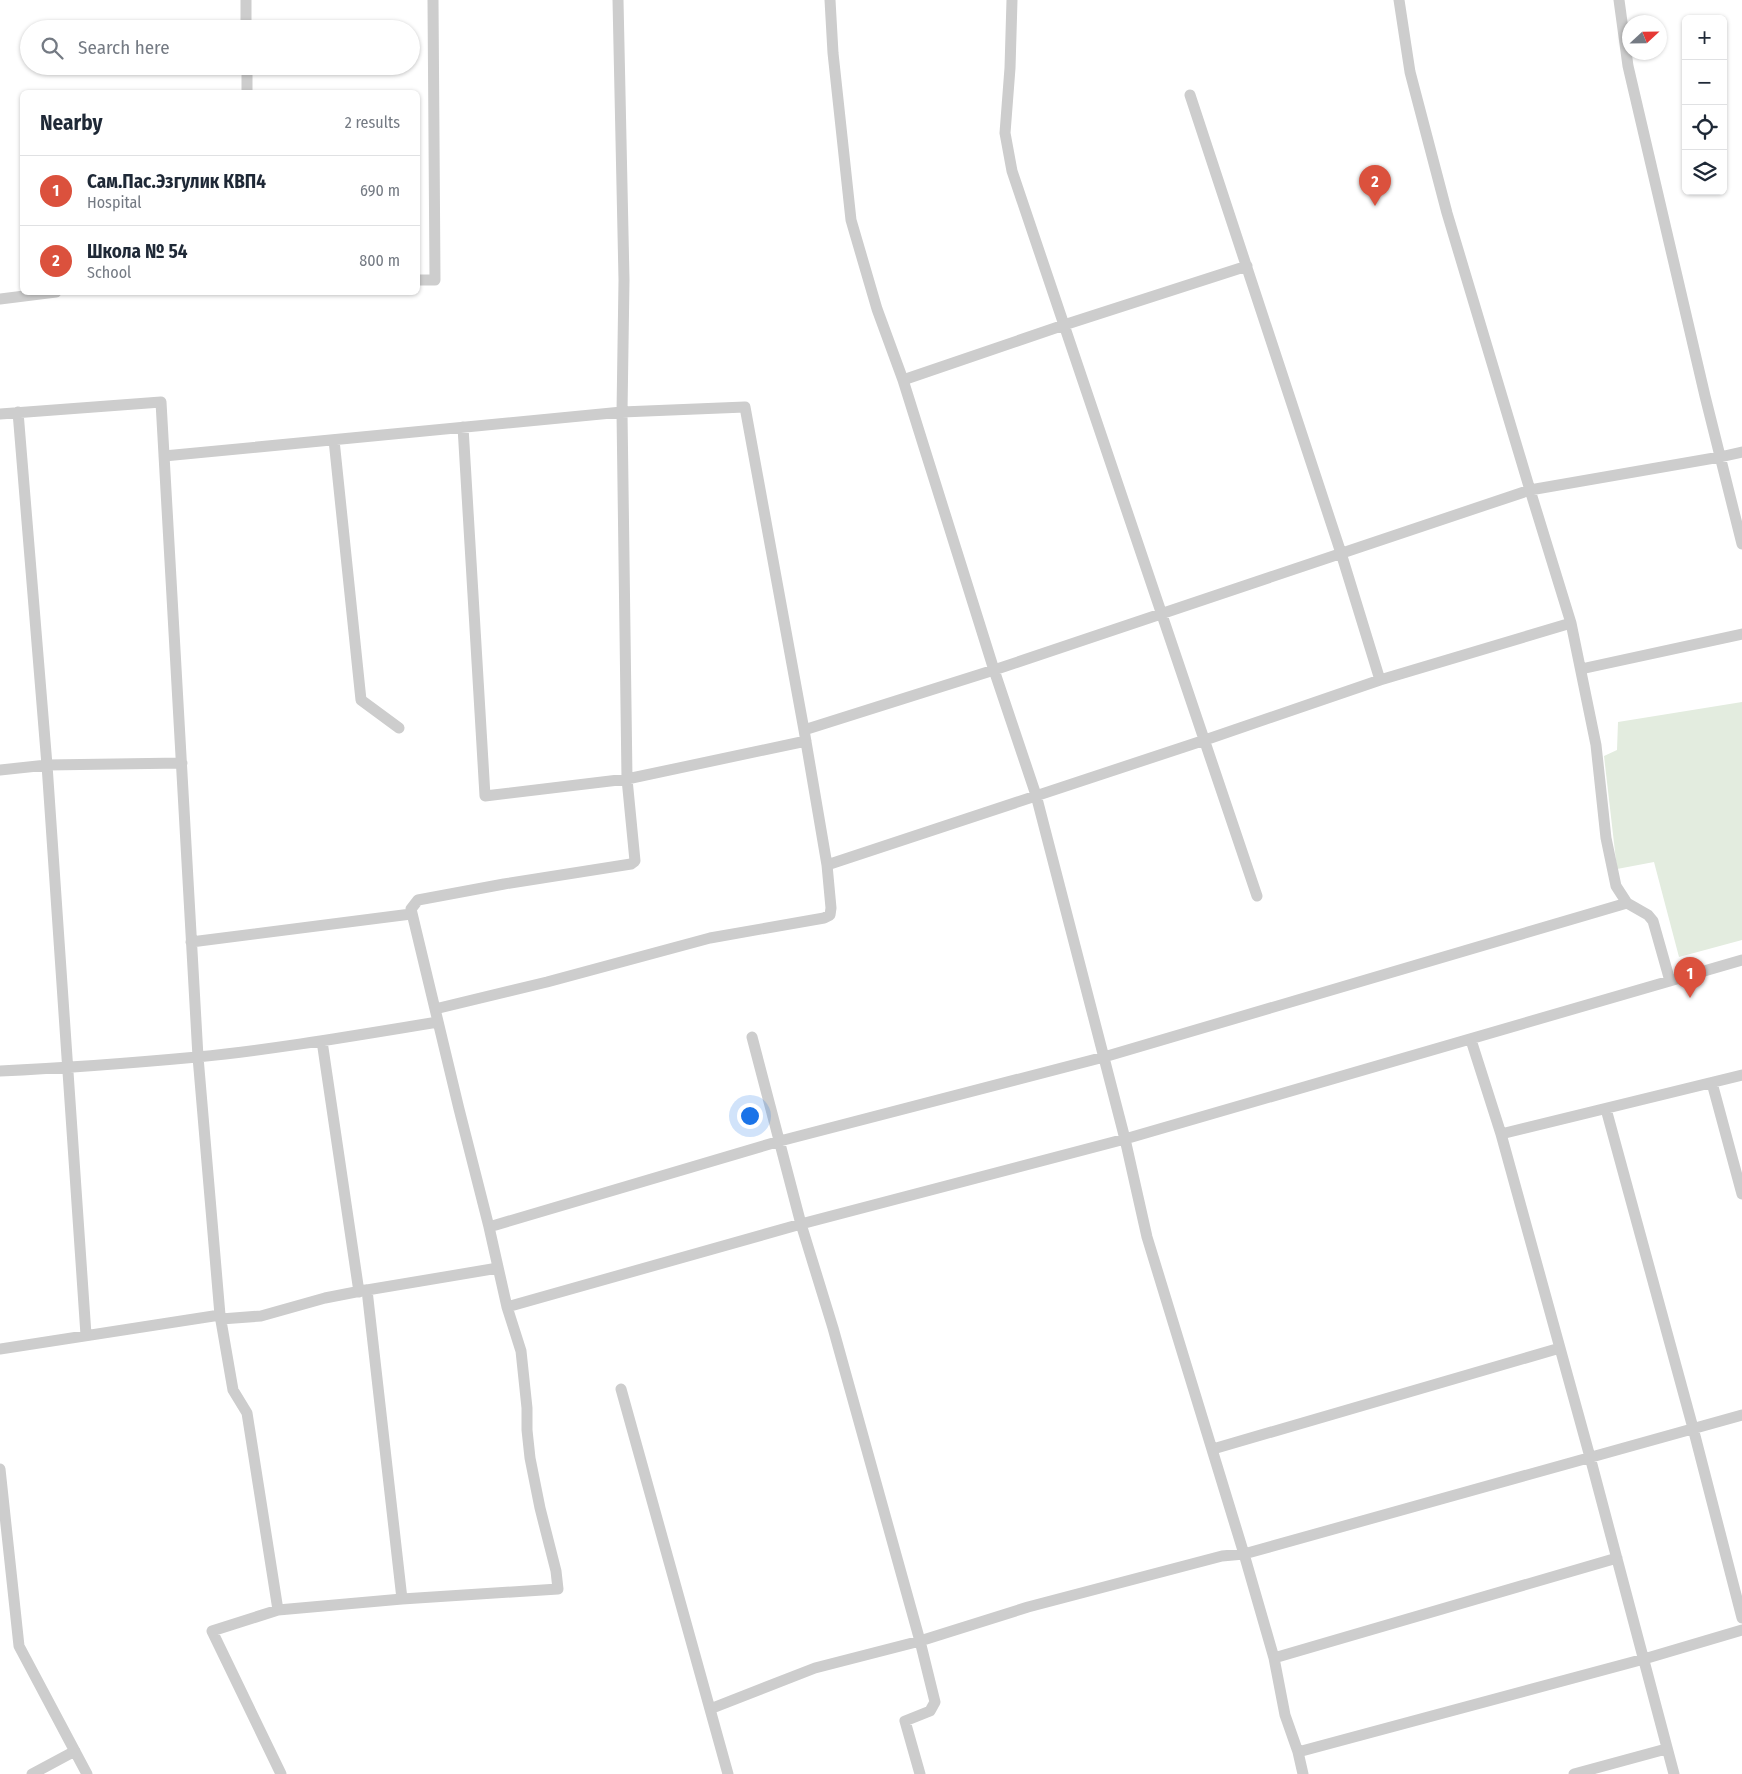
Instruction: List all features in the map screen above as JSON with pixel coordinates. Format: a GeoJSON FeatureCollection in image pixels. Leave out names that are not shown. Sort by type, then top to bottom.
{"type":"FeatureCollection","features":[{"type":"Feature","properties":{"kind":"street"},"geometry":{"type":"LineString","coordinates":[[246,0],[246,20]]}},
{"type":"Feature","properties":{"kind":"street"},"geometry":{"type":"LineString","coordinates":[[420,280],[435,280],[433,0]]}},
{"type":"Feature","properties":{"kind":"street"},"geometry":{"type":"LineString","coordinates":[[282,1774],[212,1631],[278,1610],[558,1588],[556,1571],[530,1458],[526,1430],[522,1351],[507,1307],[489,1226],[410,909],[418,900],[631,864],[636,861],[627,780],[622,412],[624,280],[618,0]]}},
{"type":"Feature","properties":{"kind":"street"},"geometry":{"type":"LineString","coordinates":[[830,0],[833,53],[851,220],[877,309],[903,380],[994,670],[1036,795],[1125,1139],[1147,1237],[1244,1554],[1274,1658],[1285,1715],[1298,1752],[1303,1774]]}},
{"type":"Feature","properties":{"kind":"street"},"geometry":{"type":"LineString","coordinates":[[1012,0],[1010,68],[1005,133],[1012,171],[1257,896]]}},
{"type":"Feature","properties":{"kind":"street"},"geometry":{"type":"LineString","coordinates":[[1399,0],[1410,72],[1447,213],[1571,623],[1596,745],[1606,838],[1616,886],[1627,903],[1648,915],[1653,922],[1670,981]]}},
{"type":"Feature","properties":{"kind":"street"},"geometry":{"type":"LineString","coordinates":[[1619,0],[1628,66],[1742,544]]}},
{"type":"Feature","properties":{"kind":"street"},"geometry":{"type":"LineString","coordinates":[[247,75],[247,90]]}},
{"type":"Feature","properties":{"kind":"street"},"geometry":{"type":"LineString","coordinates":[[1190,95],[1341,553],[1380,680]]}},
{"type":"Feature","properties":{"kind":"street"},"geometry":{"type":"LineString","coordinates":[[903,380],[1064,325],[1247,266]]}},
{"type":"Feature","properties":{"kind":"street"},"geometry":{"type":"LineString","coordinates":[[0,299],[32,295]]}},
{"type":"Feature","properties":{"kind":"street"},"geometry":{"type":"LineString","coordinates":[[0,414],[161,402],[198,1057],[221,1317],[233,1390],[247,1413],[278,1610]]}},
{"type":"Feature","properties":{"kind":"street"},"geometry":{"type":"LineString","coordinates":[[164,456],[622,412],[745,407],[827,865],[830,915],[824,918],[710,938],[435,1010]]}},
{"type":"Feature","properties":{"kind":"street"},"geometry":{"type":"LineString","coordinates":[[18,412],[47,766],[86,1335]]}},
{"type":"Feature","properties":{"kind":"street"},"geometry":{"type":"LineString","coordinates":[[462,427],[486,796],[627,780],[805,735],[1530,490],[1742,452]]}},
{"type":"Feature","properties":{"kind":"street"},"geometry":{"type":"LineString","coordinates":[[334,440],[360,700],[399,728]]}},
{"type":"Feature","properties":{"kind":"street"},"geometry":{"type":"LineString","coordinates":[[827,865],[1380,680],[1571,623]]}},
{"type":"Feature","properties":{"kind":"street"},"geometry":{"type":"LineString","coordinates":[[1581,669],[1742,634]]}},
{"type":"Feature","properties":{"kind":"street"},"geometry":{"type":"LineString","coordinates":[[0,770],[47,766],[182,763]]}},
{"type":"Feature","properties":{"kind":"street"},"geometry":{"type":"LineString","coordinates":[[489,1226],[780,1140],[1104,1057],[1627,903]]}},
{"type":"Feature","properties":{"kind":"street"},"geometry":{"type":"LineString","coordinates":[[191,942],[411,914]]}},
{"type":"Feature","properties":{"kind":"street"},"geometry":{"type":"LineString","coordinates":[[507,1307],[801,1224],[1125,1139],[1742,960]]}},
{"type":"Feature","properties":{"kind":"street"},"geometry":{"type":"LineString","coordinates":[[0,1071],[198,1057],[322,1041],[438,1022]]}},
{"type":"Feature","properties":{"kind":"street"},"geometry":{"type":"LineString","coordinates":[[752,1037],[801,1224],[833,1328],[920,1641],[935,1702],[930,1711],[905,1721],[920,1774]]}},
{"type":"Feature","properties":{"kind":"street"},"geometry":{"type":"LineString","coordinates":[[1471,1040],[1501,1134],[1590,1457],[1674,1774]]}},
{"type":"Feature","properties":{"kind":"street"},"geometry":{"type":"LineString","coordinates":[[322,1041],[363,1291],[402,1599]]}},
{"type":"Feature","properties":{"kind":"street"},"geometry":{"type":"LineString","coordinates":[[1501,1134],[1742,1075]]}},
{"type":"Feature","properties":{"kind":"street"},"geometry":{"type":"LineString","coordinates":[[1712,1083],[1742,1194]]}},
{"type":"Feature","properties":{"kind":"street"},"geometry":{"type":"LineString","coordinates":[[1606,1109],[1693,1428],[1742,1618]]}},
{"type":"Feature","properties":{"kind":"street"},"geometry":{"type":"LineString","coordinates":[[0,1348],[221,1317],[262,1316],[311,1302],[363,1291],[498,1268]]}},
{"type":"Feature","properties":{"kind":"street"},"geometry":{"type":"LineString","coordinates":[[1213,1449],[1560,1348]]}},
{"type":"Feature","properties":{"kind":"street"},"geometry":{"type":"LineString","coordinates":[[621,1388],[728,1774]]}},
{"type":"Feature","properties":{"kind":"street"},"geometry":{"type":"LineString","coordinates":[[710,1709],[815,1668],[920,1641],[1028,1606],[1222,1556],[1244,1554],[1742,1415]]}},
{"type":"Feature","properties":{"kind":"street"},"geometry":{"type":"LineString","coordinates":[[0,1469],[19,1646],[86,1774]]}},
{"type":"Feature","properties":{"kind":"street"},"geometry":{"type":"LineString","coordinates":[[1274,1658],[1617,1558]]}},
{"type":"Feature","properties":{"kind":"street"},"geometry":{"type":"LineString","coordinates":[[1298,1752],[1644,1659],[1742,1630]]}},
{"type":"Feature","properties":{"kind":"street"},"geometry":{"type":"LineString","coordinates":[[1574,1774],[1666,1749]]}},
{"type":"Feature","properties":{"kind":"street"},"geometry":{"type":"LineString","coordinates":[[32,1774],[75,1752]]}},
{"type":"Feature","properties":{"kind":"shaded area"},"geometry":{"type":"Polygon","coordinates":[[[1742,702],[1742,940],[1679,957],[1654,862],[1617,869],[1604,756],[1617,750],[1618,722],[1742,702]]]}},
{"type":"Feature","properties":{"kind":"place","name":"Школа № 54"},"geometry":{"type":"Point","coordinates":[1375,206]}},
{"type":"Feature","properties":{"kind":"place","name":"Сам.Пас.Эзгулик КВП4"},"geometry":{"type":"Point","coordinates":[1690,998]}}]}
